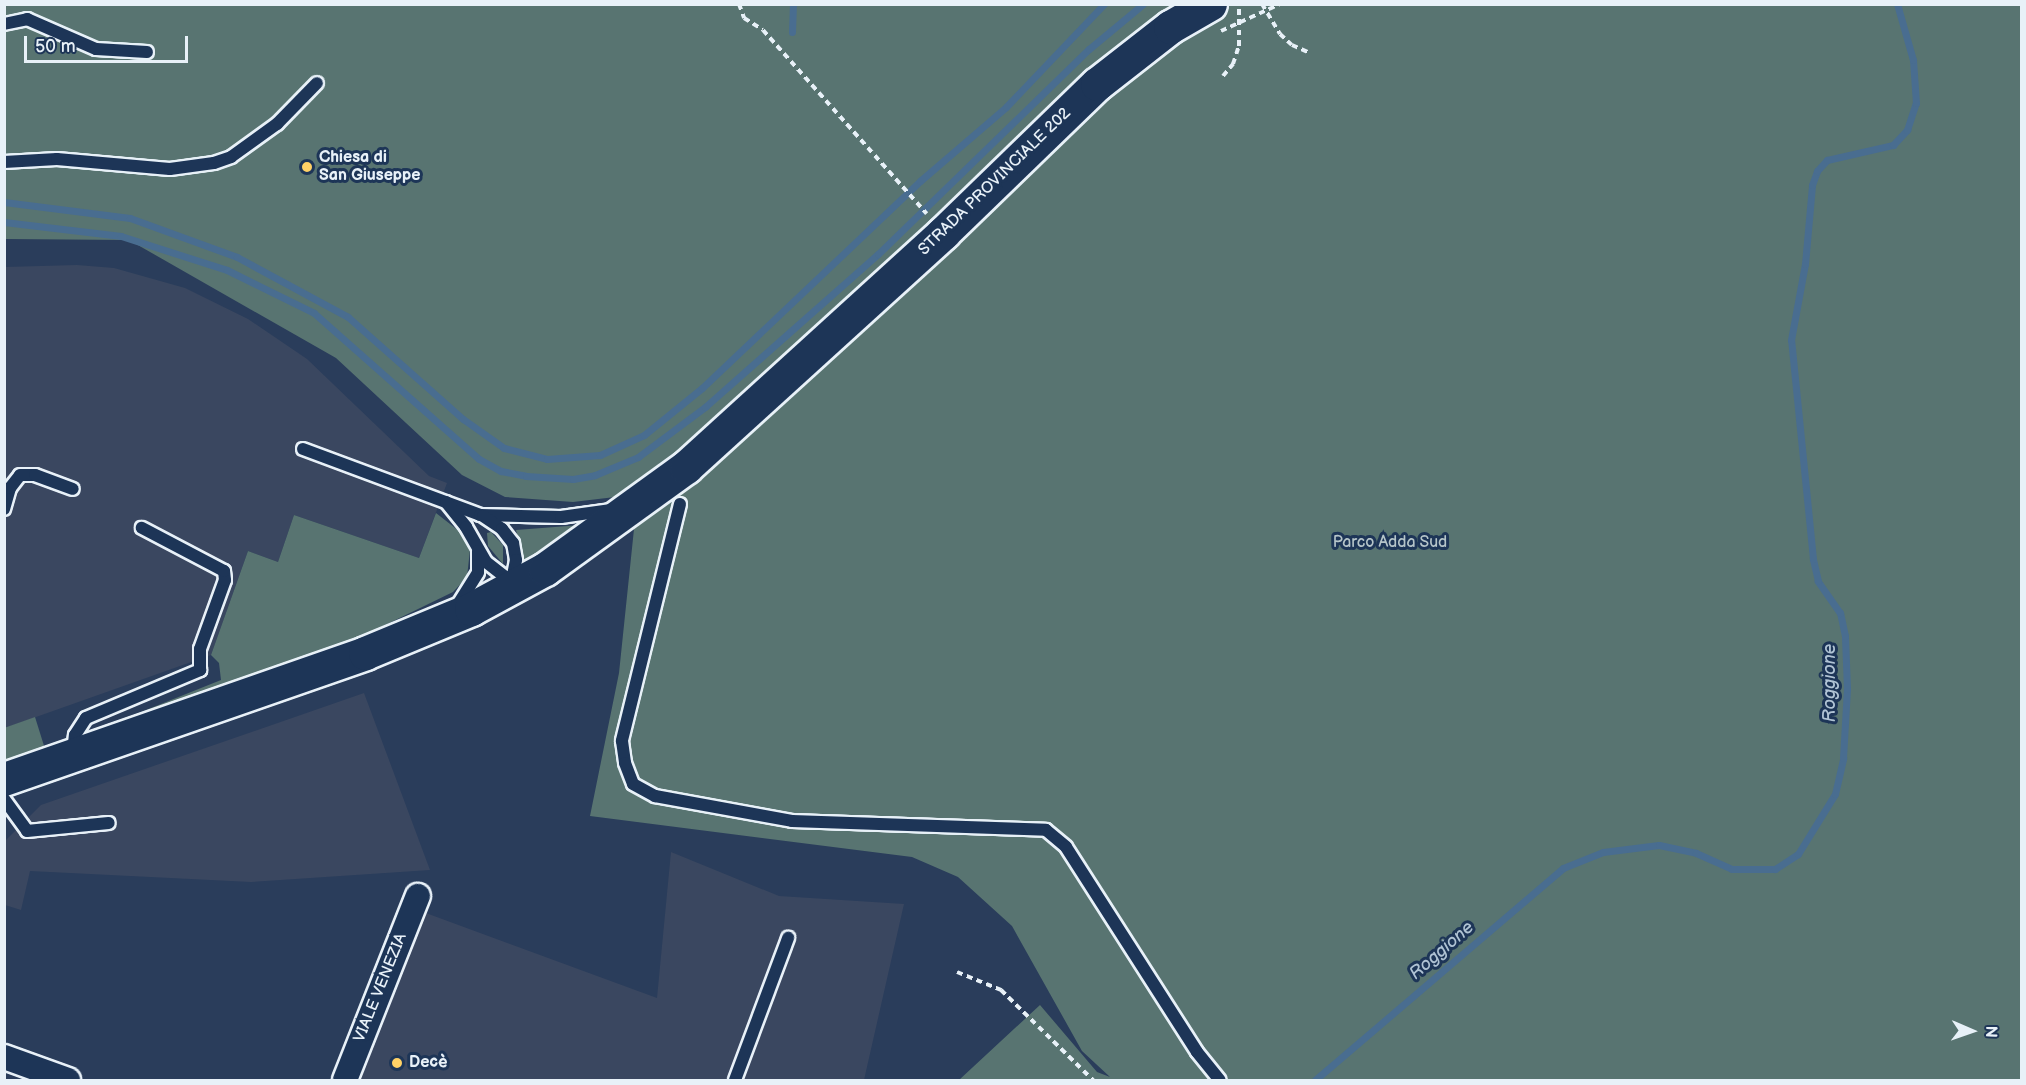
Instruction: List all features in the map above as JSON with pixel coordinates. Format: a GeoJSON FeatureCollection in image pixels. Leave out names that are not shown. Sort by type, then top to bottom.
{"type":"FeatureCollection","features":[{"type":"Feature","properties":{"kind":"street","name":"STRADA PROVINCIALE 202"},"geometry":{"type":"LineString","coordinates":[[4,779],[365,653],[440,623],[584,544],[686,467],[791,373],[1097,84],[1170,27],[1210,4]]}},
{"type":"Feature","properties":{"kind":"street","name":"VIALE VENEZIA"},"geometry":{"type":"LineString","coordinates":[[345,1080],[418,896]]}},
{"type":"Feature","properties":{"kind":"street"},"geometry":{"type":"LineString","coordinates":[[4,1057],[54,1078]]}},
{"type":"Feature","properties":{"kind":"lane"},"geometry":{"type":"LineString","coordinates":[[4,24],[27,19],[96,49],[147,52]]}},
{"type":"Feature","properties":{"kind":"lane"},"geometry":{"type":"LineString","coordinates":[[4,162],[57,159],[156,168],[194,168],[231,157],[277,124],[317,83]]}},
{"type":"Feature","properties":{"kind":"lane"},"geometry":{"type":"LineString","coordinates":[[303,449],[480,515],[502,530],[513,543],[516,560],[513,585]]}},
{"type":"Feature","properties":{"kind":"lane"},"geometry":{"type":"LineString","coordinates":[[4,509],[10,488],[20,475],[35,475],[73,489]]}},
{"type":"Feature","properties":{"kind":"lane"},"geometry":{"type":"LineString","coordinates":[[480,515],[578,516],[642,500]]}},
{"type":"Feature","properties":{"kind":"lane"},"geometry":{"type":"LineString","coordinates":[[445,501],[466,527],[478,550],[495,571],[513,585]]}},
{"type":"Feature","properties":{"kind":"lane"},"geometry":{"type":"LineString","coordinates":[[680,504],[622,741],[625,763],[633,784],[655,796],[792,821],[1046,830],[1066,847],[1197,1052],[1220,1080]]}},
{"type":"Feature","properties":{"kind":"lane"},"geometry":{"type":"LineString","coordinates":[[73,754],[75,735],[86,718],[200,670],[200,649],[225,580],[224,571],[142,528]]}},
{"type":"Feature","properties":{"kind":"lane"},"geometry":{"type":"LineString","coordinates":[[440,623],[473,584],[478,550]]}},
{"type":"Feature","properties":{"kind":"lane"},"geometry":{"type":"LineString","coordinates":[[4,799],[27,831],[109,823]]}},
{"type":"Feature","properties":{"kind":"lane"},"geometry":{"type":"LineString","coordinates":[[735,1080],[788,938]]}},
{"type":"Feature","properties":{"kind":"path"},"geometry":{"type":"LineString","coordinates":[[739,4],[744,18],[763,30],[933,222]]}},
{"type":"Feature","properties":{"kind":"path"},"geometry":{"type":"LineString","coordinates":[[1223,76],[1233,64],[1239,46],[1239,4]]}},
{"type":"Feature","properties":{"kind":"path"},"geometry":{"type":"LineString","coordinates":[[1262,4],[1280,34],[1292,45],[1310,53]]}},
{"type":"Feature","properties":{"kind":"path"},"geometry":{"type":"LineString","coordinates":[[957,972],[1001,990],[1093,1080]]}},
{"type":"Feature","properties":{"kind":"shaded area"},"geometry":{"type":"Polygon","coordinates":[[[77,265],[114,268],[185,288],[248,319],[307,359],[429,476],[447,483],[419,558],[294,515],[278,562],[248,551],[211,655],[5,728],[5,267],[77,265]]]}},
{"type":"Feature","properties":{"kind":"shaded area"},"geometry":{"type":"Polygon","coordinates":[[[364,693],[430,870],[251,882],[30,871],[21,910],[5,905],[4,842],[41,805],[364,693]]]}},
{"type":"Feature","properties":{"kind":"shaded area"},"geometry":{"type":"Polygon","coordinates":[[[671,852],[779,896],[904,904],[864,1080],[348,1080],[415,909],[657,998],[671,852]]]}},
{"type":"Feature","properties":{"kind":"green space","name":"Parco Adda Sud"},"geometry":{"type":"Polygon","coordinates":[[[5,5],[2021,5],[2021,1080],[959,1080],[1040,1005],[1097,1072],[1110,1077],[1082,1051],[1012,926],[958,877],[912,857],[590,816],[619,673],[634,529],[615,497],[573,502],[505,497],[462,475],[336,358],[129,240],[5,239],[5,5]]]}},
{"type":"Feature","properties":{"kind":"green space"},"geometry":{"type":"Polygon","coordinates":[[[436,513],[459,531],[470,550],[467,577],[453,592],[344,645],[96,730],[221,680],[219,663],[211,655],[248,551],[278,562],[294,515],[419,558],[436,513]]]}},
{"type":"Feature","properties":{"kind":"green space"},"geometry":{"type":"Polygon","coordinates":[[[581,525],[526,563],[524,561],[516,530],[581,525]]]}},
{"type":"Feature","properties":{"kind":"green space"},"geometry":{"type":"Polygon","coordinates":[[[491,532],[503,545],[503,564],[488,546],[487,533],[491,532]]]}},
{"type":"Feature","properties":{"kind":"green space"},"geometry":{"type":"Polygon","coordinates":[[[35,717],[45,749],[5,764],[4,728],[35,717]]]}},
{"type":"Feature","properties":{"kind":"waterway"},"geometry":{"type":"LineString","coordinates":[[792,32],[793,4]]}},
{"type":"Feature","properties":{"kind":"waterway"},"geometry":{"type":"LineString","coordinates":[[4,202],[130,218],[237,257],[348,317],[463,419],[504,448],[547,459],[600,455],[644,435],[702,388],[920,181],[1006,107],[1104,4]]}},
{"type":"Feature","properties":{"kind":"waterway"},"geometry":{"type":"LineString","coordinates":[[4,222],[121,236],[227,270],[314,313],[479,459],[501,471],[526,476],[573,479],[595,475],[638,457],[705,407],[878,254],[1089,49],[1143,4]]}},
{"type":"Feature","properties":{"kind":"waterway","name":"Roggione"},"geometry":{"type":"LineString","coordinates":[[1315,1080],[1563,868],[1603,852],[1659,845],[1696,853],[1732,869],[1775,869],[1798,854],[1835,794],[1843,758],[1847,689],[1845,636],[1840,613],[1818,581],[1813,559],[1791,340],[1805,264],[1812,185],[1817,171],[1827,160],[1893,145],[1907,130],[1916,103],[1913,60],[1897,4]]}},
{"type":"Feature","properties":{"kind":"place","name":"Chiesa di San Giuseppe"},"geometry":{"type":"Point","coordinates":[307,167]}},
{"type":"Feature","properties":{"kind":"place","name":"Decè"},"geometry":{"type":"Point","coordinates":[397,1063]}}]}
